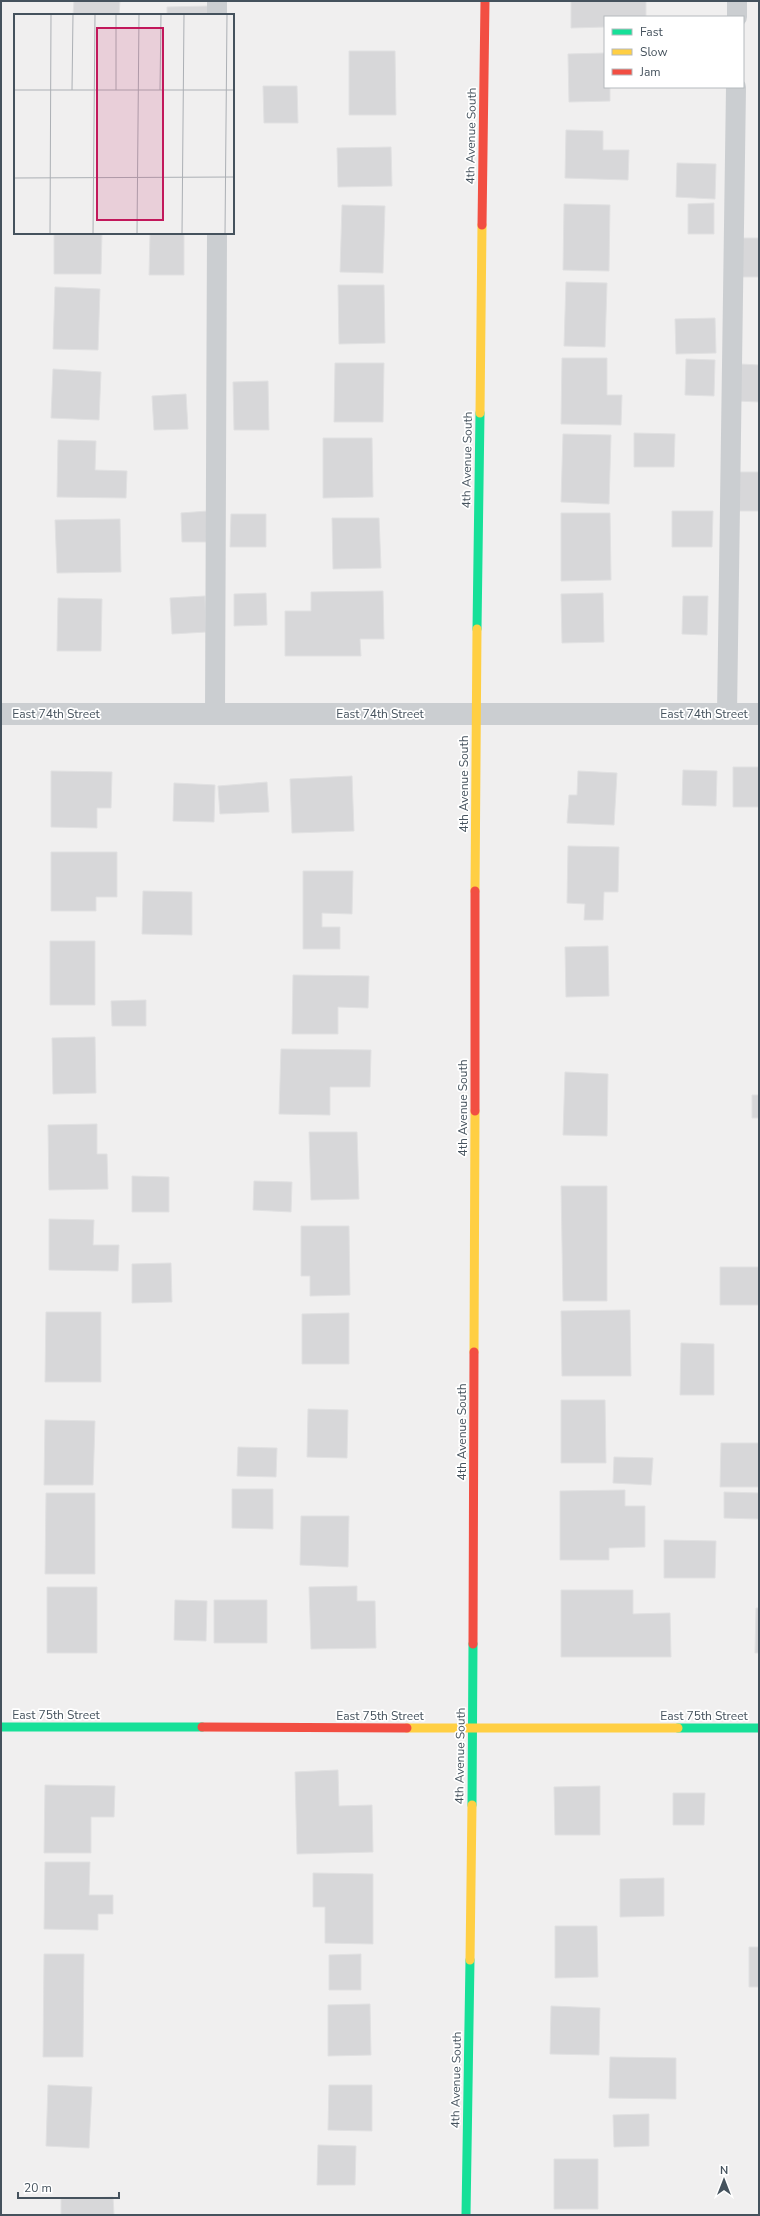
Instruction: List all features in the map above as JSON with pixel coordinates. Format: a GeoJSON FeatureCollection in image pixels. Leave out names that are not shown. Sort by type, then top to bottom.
{"type":"FeatureCollection","features":[{"type":"Feature","properties":{"kind":"street","name":"4th Avenue South"},"geometry":{"type":"LineString","coordinates":[[466,2215],[473,1728],[476,714],[484,1]]}},
{"type":"Feature","properties":{"kind":"street","name":"East 74th Street"},"geometry":{"type":"LineString","coordinates":[[1,714],[759,714]]}},
{"type":"Feature","properties":{"kind":"street","name":"East 75th Street"},"geometry":{"type":"LineString","coordinates":[[1,1727],[759,1728]]}},
{"type":"Feature","properties":{"kind":"lane"},"geometry":{"type":"LineString","coordinates":[[217,1],[217,14]]}},
{"type":"Feature","properties":{"kind":"lane"},"geometry":{"type":"LineString","coordinates":[[737,1],[737,16]]}},
{"type":"Feature","properties":{"kind":"lane"},"geometry":{"type":"LineString","coordinates":[[727,714],[736,88]]}},
{"type":"Feature","properties":{"kind":"lane"},"geometry":{"type":"LineString","coordinates":[[215,714],[217,234]]}},
{"type":"Feature","properties":{"kind":"building"},"geometry":{"type":"Polygon","coordinates":[[[74,1],[120,1],[119,14],[73,14],[74,1]]]}},
{"type":"Feature","properties":{"kind":"building"},"geometry":{"type":"Polygon","coordinates":[[[571,1],[646,1],[646,16],[604,16],[604,27],[571,28],[571,1]]]}},
{"type":"Feature","properties":{"kind":"building"},"geometry":{"type":"Polygon","coordinates":[[[209,6],[209,14],[167,14],[167,7],[209,6]]]}},
{"type":"Feature","properties":{"kind":"building"},"geometry":{"type":"Polygon","coordinates":[[[349,51],[395,51],[396,115],[349,115],[349,51]]]}},
{"type":"Feature","properties":{"kind":"building"},"geometry":{"type":"Polygon","coordinates":[[[604,53],[604,88],[610,88],[610,101],[569,102],[568,54],[604,53]]]}},
{"type":"Feature","properties":{"kind":"building"},"geometry":{"type":"Polygon","coordinates":[[[263,86],[297,86],[298,123],[264,123],[263,86]]]}},
{"type":"Feature","properties":{"kind":"building"},"geometry":{"type":"Polygon","coordinates":[[[566,130],[603,131],[603,150],[629,150],[628,180],[565,178],[566,130]]]}},
{"type":"Feature","properties":{"kind":"building"},"geometry":{"type":"Polygon","coordinates":[[[391,147],[392,186],[338,187],[337,148],[391,147]]]}},
{"type":"Feature","properties":{"kind":"building"},"geometry":{"type":"Polygon","coordinates":[[[677,163],[716,164],[715,199],[676,197],[677,163]]]}},
{"type":"Feature","properties":{"kind":"building"},"geometry":{"type":"Polygon","coordinates":[[[714,203],[714,234],[688,234],[688,204],[714,203]]]}},
{"type":"Feature","properties":{"kind":"building"},"geometry":{"type":"Polygon","coordinates":[[[564,204],[610,205],[609,271],[563,270],[564,204]]]}},
{"type":"Feature","properties":{"kind":"building"},"geometry":{"type":"Polygon","coordinates":[[[342,205],[385,206],[383,273],[340,272],[342,205]]]}},
{"type":"Feature","properties":{"kind":"building"},"geometry":{"type":"Polygon","coordinates":[[[54,234],[102,234],[101,274],[54,274],[54,234]]]}},
{"type":"Feature","properties":{"kind":"building"},"geometry":{"type":"Polygon","coordinates":[[[150,234],[184,234],[184,275],[149,275],[150,234]]]}},
{"type":"Feature","properties":{"kind":"building"},"geometry":{"type":"Polygon","coordinates":[[[740,238],[759,238],[759,277],[741,277],[740,238]]]}},
{"type":"Feature","properties":{"kind":"building"},"geometry":{"type":"Polygon","coordinates":[[[566,282],[607,283],[605,347],[564,346],[566,282]]]}},
{"type":"Feature","properties":{"kind":"building"},"geometry":{"type":"Polygon","coordinates":[[[338,285],[384,285],[385,343],[339,344],[338,285]]]}},
{"type":"Feature","properties":{"kind":"building"},"geometry":{"type":"Polygon","coordinates":[[[55,287],[100,289],[98,350],[53,349],[55,287]]]}},
{"type":"Feature","properties":{"kind":"building"},"geometry":{"type":"Polygon","coordinates":[[[715,318],[716,353],[676,354],[675,319],[715,318]]]}},
{"type":"Feature","properties":{"kind":"building"},"geometry":{"type":"Polygon","coordinates":[[[562,358],[607,358],[607,395],[622,395],[621,425],[561,424],[562,358]]]}},
{"type":"Feature","properties":{"kind":"building"},"geometry":{"type":"Polygon","coordinates":[[[686,359],[715,360],[714,396],[685,395],[686,359]]]}},
{"type":"Feature","properties":{"kind":"building"},"geometry":{"type":"Polygon","coordinates":[[[335,363],[384,363],[383,422],[334,422],[335,363]]]}},
{"type":"Feature","properties":{"kind":"building"},"geometry":{"type":"Polygon","coordinates":[[[740,364],[759,365],[759,402],[738,401],[740,364]]]}},
{"type":"Feature","properties":{"kind":"building"},"geometry":{"type":"Polygon","coordinates":[[[53,369],[101,372],[99,420],[51,418],[53,369]]]}},
{"type":"Feature","properties":{"kind":"building"},"geometry":{"type":"Polygon","coordinates":[[[268,381],[269,430],[234,430],[233,382],[268,381]]]}},
{"type":"Feature","properties":{"kind":"building"},"geometry":{"type":"Polygon","coordinates":[[[186,394],[188,429],[154,430],[152,396],[186,394]]]}},
{"type":"Feature","properties":{"kind":"building"},"geometry":{"type":"Polygon","coordinates":[[[634,433],[675,434],[674,467],[634,467],[634,433]]]}},
{"type":"Feature","properties":{"kind":"building"},"geometry":{"type":"Polygon","coordinates":[[[563,434],[611,435],[609,504],[561,502],[563,434]]]}},
{"type":"Feature","properties":{"kind":"building"},"geometry":{"type":"Polygon","coordinates":[[[323,438],[372,438],[373,497],[323,498],[323,438]]]}},
{"type":"Feature","properties":{"kind":"building"},"geometry":{"type":"Polygon","coordinates":[[[58,440],[96,441],[95,470],[127,471],[126,498],[57,497],[58,440]]]}},
{"type":"Feature","properties":{"kind":"building"},"geometry":{"type":"Polygon","coordinates":[[[738,472],[759,472],[759,511],[738,511],[738,472]]]}},
{"type":"Feature","properties":{"kind":"building"},"geometry":{"type":"Polygon","coordinates":[[[208,511],[209,542],[182,542],[181,513],[208,511]]]}},
{"type":"Feature","properties":{"kind":"building"},"geometry":{"type":"Polygon","coordinates":[[[672,511],[713,511],[712,547],[672,547],[672,511]]]}},
{"type":"Feature","properties":{"kind":"building"},"geometry":{"type":"Polygon","coordinates":[[[561,513],[610,513],[611,580],[561,581],[561,513]]]}},
{"type":"Feature","properties":{"kind":"building"},"geometry":{"type":"Polygon","coordinates":[[[231,514],[266,514],[266,547],[230,547],[231,514]]]}},
{"type":"Feature","properties":{"kind":"building"},"geometry":{"type":"Polygon","coordinates":[[[332,518],[379,518],[381,568],[333,569],[332,518]]]}},
{"type":"Feature","properties":{"kind":"building"},"geometry":{"type":"Polygon","coordinates":[[[120,519],[121,572],[57,573],[55,520],[120,519]]]}},
{"type":"Feature","properties":{"kind":"building"},"geometry":{"type":"Polygon","coordinates":[[[383,591],[384,639],[360,639],[361,656],[285,656],[285,611],[311,611],[311,592],[383,591]]]}},
{"type":"Feature","properties":{"kind":"building"},"geometry":{"type":"Polygon","coordinates":[[[266,593],[267,625],[234,626],[234,594],[266,593]]]}},
{"type":"Feature","properties":{"kind":"building"},"geometry":{"type":"Polygon","coordinates":[[[603,593],[604,642],[562,643],[561,594],[603,593]]]}},
{"type":"Feature","properties":{"kind":"building"},"geometry":{"type":"Polygon","coordinates":[[[205,596],[206,632],[172,634],[170,598],[205,596]]]}},
{"type":"Feature","properties":{"kind":"building"},"geometry":{"type":"Polygon","coordinates":[[[683,596],[708,596],[707,635],[682,634],[683,596]]]}},
{"type":"Feature","properties":{"kind":"building"},"geometry":{"type":"Polygon","coordinates":[[[58,598],[102,599],[101,651],[57,651],[58,598]]]}},
{"type":"Feature","properties":{"kind":"building"},"geometry":{"type":"Polygon","coordinates":[[[733,767],[759,767],[759,807],[733,807],[733,767]]]}},
{"type":"Feature","properties":{"kind":"building"},"geometry":{"type":"Polygon","coordinates":[[[683,770],[717,771],[716,806],[682,805],[683,770]]]}},
{"type":"Feature","properties":{"kind":"building"},"geometry":{"type":"Polygon","coordinates":[[[51,771],[112,772],[111,808],[97,808],[97,828],[51,827],[51,771]]]}},
{"type":"Feature","properties":{"kind":"building"},"geometry":{"type":"Polygon","coordinates":[[[578,771],[617,773],[614,825],[567,823],[569,795],[577,795],[578,771]]]}},
{"type":"Feature","properties":{"kind":"building"},"geometry":{"type":"Polygon","coordinates":[[[352,776],[354,831],[292,833],[290,779],[352,776]]]}},
{"type":"Feature","properties":{"kind":"building"},"geometry":{"type":"Polygon","coordinates":[[[267,782],[269,812],[220,814],[218,786],[267,782]]]}},
{"type":"Feature","properties":{"kind":"building"},"geometry":{"type":"Polygon","coordinates":[[[174,783],[215,785],[214,822],[173,821],[174,783]]]}},
{"type":"Feature","properties":{"kind":"building"},"geometry":{"type":"Polygon","coordinates":[[[568,846],[619,847],[618,892],[604,892],[603,920],[584,920],[585,904],[567,903],[568,846]]]}},
{"type":"Feature","properties":{"kind":"building"},"geometry":{"type":"Polygon","coordinates":[[[51,852],[117,852],[117,897],[96,897],[96,911],[51,911],[51,852]]]}},
{"type":"Feature","properties":{"kind":"building"},"geometry":{"type":"Polygon","coordinates":[[[303,871],[353,871],[352,914],[322,913],[322,927],[340,927],[340,949],[303,949],[303,871]]]}},
{"type":"Feature","properties":{"kind":"building"},"geometry":{"type":"Polygon","coordinates":[[[143,891],[192,892],[192,935],[142,934],[143,891]]]}},
{"type":"Feature","properties":{"kind":"building"},"geometry":{"type":"Polygon","coordinates":[[[50,941],[95,941],[95,1005],[50,1005],[50,941]]]}},
{"type":"Feature","properties":{"kind":"building"},"geometry":{"type":"Polygon","coordinates":[[[608,946],[609,996],[566,997],[565,947],[608,946]]]}},
{"type":"Feature","properties":{"kind":"building"},"geometry":{"type":"Polygon","coordinates":[[[293,975],[369,976],[368,1008],[338,1007],[338,1034],[292,1034],[293,975]]]}},
{"type":"Feature","properties":{"kind":"building"},"geometry":{"type":"Polygon","coordinates":[[[146,1000],[146,1026],[112,1026],[111,1001],[146,1000]]]}},
{"type":"Feature","properties":{"kind":"building"},"geometry":{"type":"Polygon","coordinates":[[[95,1037],[96,1093],[53,1094],[52,1038],[95,1037]]]}},
{"type":"Feature","properties":{"kind":"building"},"geometry":{"type":"Polygon","coordinates":[[[281,1049],[371,1050],[370,1087],[330,1087],[330,1115],[279,1114],[281,1049]]]}},
{"type":"Feature","properties":{"kind":"building"},"geometry":{"type":"Polygon","coordinates":[[[565,1072],[608,1074],[607,1136],[563,1135],[565,1072]]]}},
{"type":"Feature","properties":{"kind":"building"},"geometry":{"type":"Polygon","coordinates":[[[752,1095],[759,1095],[759,1118],[752,1118],[752,1095]]]}},
{"type":"Feature","properties":{"kind":"building"},"geometry":{"type":"Polygon","coordinates":[[[97,1124],[97,1154],[107,1154],[108,1189],[49,1190],[48,1125],[97,1124]]]}},
{"type":"Feature","properties":{"kind":"building"},"geometry":{"type":"Polygon","coordinates":[[[309,1132],[357,1132],[359,1199],[311,1200],[309,1132]]]}},
{"type":"Feature","properties":{"kind":"building"},"geometry":{"type":"Polygon","coordinates":[[[132,1176],[169,1177],[169,1212],[132,1212],[132,1176]]]}},
{"type":"Feature","properties":{"kind":"building"},"geometry":{"type":"Polygon","coordinates":[[[254,1181],[292,1182],[291,1212],[253,1210],[254,1181]]]}},
{"type":"Feature","properties":{"kind":"building"},"geometry":{"type":"Polygon","coordinates":[[[561,1186],[607,1186],[607,1301],[563,1301],[561,1186]]]}},
{"type":"Feature","properties":{"kind":"building"},"geometry":{"type":"Polygon","coordinates":[[[49,1219],[94,1220],[93,1245],[119,1245],[118,1271],[49,1270],[49,1219]]]}},
{"type":"Feature","properties":{"kind":"building"},"geometry":{"type":"Polygon","coordinates":[[[301,1226],[349,1226],[350,1295],[310,1296],[310,1276],[301,1276],[301,1226]]]}},
{"type":"Feature","properties":{"kind":"building"},"geometry":{"type":"Polygon","coordinates":[[[171,1263],[172,1302],[132,1303],[132,1264],[171,1263]]]}},
{"type":"Feature","properties":{"kind":"building"},"geometry":{"type":"Polygon","coordinates":[[[720,1267],[759,1267],[759,1305],[720,1305],[720,1267]]]}},
{"type":"Feature","properties":{"kind":"building"},"geometry":{"type":"Polygon","coordinates":[[[630,1310],[631,1376],[562,1376],[561,1311],[630,1310]]]}},
{"type":"Feature","properties":{"kind":"building"},"geometry":{"type":"Polygon","coordinates":[[[46,1312],[101,1312],[101,1382],[45,1382],[46,1312]]]}},
{"type":"Feature","properties":{"kind":"building"},"geometry":{"type":"Polygon","coordinates":[[[349,1313],[349,1364],[302,1364],[302,1314],[349,1313]]]}},
{"type":"Feature","properties":{"kind":"building"},"geometry":{"type":"Polygon","coordinates":[[[681,1343],[714,1344],[714,1395],[680,1395],[681,1343]]]}},
{"type":"Feature","properties":{"kind":"building"},"geometry":{"type":"Polygon","coordinates":[[[561,1400],[605,1400],[606,1463],[561,1463],[561,1400]]]}},
{"type":"Feature","properties":{"kind":"building"},"geometry":{"type":"Polygon","coordinates":[[[308,1409],[348,1410],[347,1458],[307,1457],[308,1409]]]}},
{"type":"Feature","properties":{"kind":"building"},"geometry":{"type":"Polygon","coordinates":[[[45,1420],[95,1421],[93,1485],[44,1485],[45,1420]]]}},
{"type":"Feature","properties":{"kind":"building"},"geometry":{"type":"Polygon","coordinates":[[[721,1443],[759,1443],[759,1487],[720,1487],[721,1443]]]}},
{"type":"Feature","properties":{"kind":"building"},"geometry":{"type":"Polygon","coordinates":[[[238,1447],[277,1448],[276,1477],[237,1476],[238,1447]]]}},
{"type":"Feature","properties":{"kind":"building"},"geometry":{"type":"Polygon","coordinates":[[[614,1457],[653,1458],[651,1485],[613,1483],[614,1457]]]}},
{"type":"Feature","properties":{"kind":"building"},"geometry":{"type":"Polygon","coordinates":[[[232,1489],[273,1489],[273,1529],[232,1528],[232,1489]]]}},
{"type":"Feature","properties":{"kind":"building"},"geometry":{"type":"Polygon","coordinates":[[[625,1490],[625,1506],[645,1506],[645,1547],[609,1548],[609,1560],[560,1560],[560,1491],[625,1490]]]}},
{"type":"Feature","properties":{"kind":"building"},"geometry":{"type":"Polygon","coordinates":[[[724,1492],[759,1493],[759,1519],[724,1518],[724,1492]]]}},
{"type":"Feature","properties":{"kind":"building"},"geometry":{"type":"Polygon","coordinates":[[[46,1493],[95,1493],[95,1574],[45,1574],[46,1493]]]}},
{"type":"Feature","properties":{"kind":"building"},"geometry":{"type":"Polygon","coordinates":[[[301,1516],[349,1516],[348,1567],[300,1565],[301,1516]]]}},
{"type":"Feature","properties":{"kind":"building"},"geometry":{"type":"Polygon","coordinates":[[[664,1540],[716,1541],[715,1578],[664,1578],[664,1540]]]}},
{"type":"Feature","properties":{"kind":"building"},"geometry":{"type":"Polygon","coordinates":[[[357,1586],[357,1601],[375,1601],[376,1648],[311,1649],[309,1587],[357,1586]]]}},
{"type":"Feature","properties":{"kind":"building"},"geometry":{"type":"Polygon","coordinates":[[[47,1587],[97,1587],[97,1653],[47,1653],[47,1587]]]}},
{"type":"Feature","properties":{"kind":"building"},"geometry":{"type":"Polygon","coordinates":[[[561,1590],[633,1590],[633,1614],[670,1613],[671,1657],[561,1657],[561,1590]]]}},
{"type":"Feature","properties":{"kind":"building"},"geometry":{"type":"Polygon","coordinates":[[[175,1600],[207,1601],[206,1641],[174,1640],[175,1600]]]}},
{"type":"Feature","properties":{"kind":"building"},"geometry":{"type":"Polygon","coordinates":[[[214,1600],[267,1600],[267,1643],[214,1643],[214,1600]]]}},
{"type":"Feature","properties":{"kind":"building"},"geometry":{"type":"Polygon","coordinates":[[[756,1608],[759,1608],[759,1653],[755,1653],[756,1608]]]}},
{"type":"Feature","properties":{"kind":"building"},"geometry":{"type":"Polygon","coordinates":[[[338,1770],[339,1806],[372,1805],[373,1852],[297,1854],[295,1772],[338,1770]]]}},
{"type":"Feature","properties":{"kind":"building"},"geometry":{"type":"Polygon","coordinates":[[[45,1785],[115,1786],[114,1817],[91,1817],[91,1853],[44,1853],[45,1785]]]}},
{"type":"Feature","properties":{"kind":"building"},"geometry":{"type":"Polygon","coordinates":[[[600,1786],[600,1835],[555,1835],[554,1787],[600,1786]]]}},
{"type":"Feature","properties":{"kind":"building"},"geometry":{"type":"Polygon","coordinates":[[[673,1793],[705,1793],[704,1825],[673,1825],[673,1793]]]}},
{"type":"Feature","properties":{"kind":"building"},"geometry":{"type":"Polygon","coordinates":[[[45,1862],[90,1862],[89,1895],[113,1895],[113,1914],[98,1914],[98,1930],[44,1929],[45,1862]]]}},
{"type":"Feature","properties":{"kind":"building"},"geometry":{"type":"Polygon","coordinates":[[[313,1873],[373,1874],[373,1944],[325,1943],[325,1907],[313,1907],[313,1873]]]}},
{"type":"Feature","properties":{"kind":"building"},"geometry":{"type":"Polygon","coordinates":[[[664,1878],[664,1916],[620,1917],[620,1879],[664,1878]]]}},
{"type":"Feature","properties":{"kind":"building"},"geometry":{"type":"Polygon","coordinates":[[[555,1926],[597,1926],[598,1977],[555,1978],[555,1926]]]}},
{"type":"Feature","properties":{"kind":"building"},"geometry":{"type":"Polygon","coordinates":[[[749,1947],[759,1947],[759,1987],[749,1987],[749,1947]]]}},
{"type":"Feature","properties":{"kind":"building"},"geometry":{"type":"Polygon","coordinates":[[[44,1954],[84,1954],[83,2057],[43,2057],[44,1954]]]}},
{"type":"Feature","properties":{"kind":"building"},"geometry":{"type":"Polygon","coordinates":[[[361,1954],[361,1990],[329,1990],[329,1955],[361,1954]]]}},
{"type":"Feature","properties":{"kind":"building"},"geometry":{"type":"Polygon","coordinates":[[[370,2004],[371,2055],[328,2056],[328,2005],[370,2004]]]}},
{"type":"Feature","properties":{"kind":"building"},"geometry":{"type":"Polygon","coordinates":[[[551,2006],[600,2008],[599,2055],[550,2054],[551,2006]]]}},
{"type":"Feature","properties":{"kind":"building"},"geometry":{"type":"Polygon","coordinates":[[[610,2057],[676,2058],[676,2099],[609,2098],[610,2057]]]}},
{"type":"Feature","properties":{"kind":"building"},"geometry":{"type":"Polygon","coordinates":[[[48,2085],[92,2087],[89,2148],[46,2146],[48,2085]]]}},
{"type":"Feature","properties":{"kind":"building"},"geometry":{"type":"Polygon","coordinates":[[[329,2085],[372,2085],[372,2131],[328,2130],[329,2085]]]}},
{"type":"Feature","properties":{"kind":"building"},"geometry":{"type":"Polygon","coordinates":[[[649,2114],[649,2146],[614,2147],[613,2115],[649,2114]]]}},
{"type":"Feature","properties":{"kind":"building"},"geometry":{"type":"Polygon","coordinates":[[[318,2145],[356,2146],[355,2185],[317,2185],[318,2145]]]}},
{"type":"Feature","properties":{"kind":"building"},"geometry":{"type":"Polygon","coordinates":[[[554,2159],[598,2159],[598,2209],[554,2209],[554,2159]]]}},
{"type":"Feature","properties":{"kind":"building"},"geometry":{"type":"Polygon","coordinates":[[[113,2197],[114,2215],[61,2215],[61,2199],[113,2197]]]}},
{"type":"Feature","properties":{"kind":"traffic: fast"},"geometry":{"type":"LineString","coordinates":[[477,629],[480,413]]}},
{"type":"Feature","properties":{"kind":"traffic: fast"},"geometry":{"type":"LineString","coordinates":[[472,1805],[473,1644]]}},
{"type":"Feature","properties":{"kind":"traffic: fast"},"geometry":{"type":"LineString","coordinates":[[1,1727],[202,1727]]}},
{"type":"Feature","properties":{"kind":"traffic: fast"},"geometry":{"type":"LineString","coordinates":[[678,1728],[759,1728]]}},
{"type":"Feature","properties":{"kind":"traffic: fast"},"geometry":{"type":"LineString","coordinates":[[466,2215],[470,1960]]}},
{"type":"Feature","properties":{"kind":"traffic: slow"},"geometry":{"type":"LineString","coordinates":[[480,413],[482,225]]}},
{"type":"Feature","properties":{"kind":"traffic: slow"},"geometry":{"type":"LineString","coordinates":[[475,891],[477,629]]}},
{"type":"Feature","properties":{"kind":"traffic: slow"},"geometry":{"type":"LineString","coordinates":[[474,1352],[475,1111]]}},
{"type":"Feature","properties":{"kind":"traffic: slow"},"geometry":{"type":"LineString","coordinates":[[407,1728],[678,1728]]}},
{"type":"Feature","properties":{"kind":"traffic: slow"},"geometry":{"type":"LineString","coordinates":[[470,1960],[472,1805]]}},
{"type":"Feature","properties":{"kind":"traffic: jam"},"geometry":{"type":"LineString","coordinates":[[482,225],[485,1]]}},
{"type":"Feature","properties":{"kind":"traffic: jam"},"geometry":{"type":"LineString","coordinates":[[475,891],[475,1111]]}},
{"type":"Feature","properties":{"kind":"traffic: jam"},"geometry":{"type":"LineString","coordinates":[[473,1644],[474,1352]]}},
{"type":"Feature","properties":{"kind":"traffic: jam"},"geometry":{"type":"LineString","coordinates":[[202,1727],[407,1728]]}}]}
